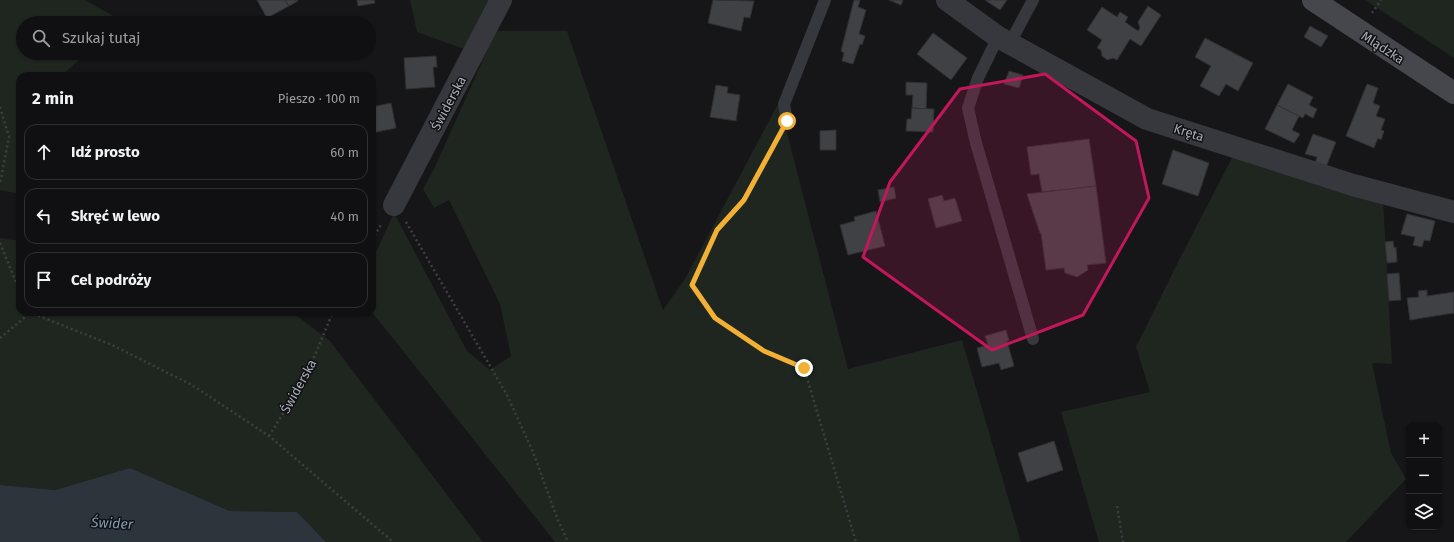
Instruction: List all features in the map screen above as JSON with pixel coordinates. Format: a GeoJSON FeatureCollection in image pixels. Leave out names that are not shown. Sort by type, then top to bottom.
{"type":"FeatureCollection","features":[{"type":"Feature","properties":{"kind":"street","name":"Świderska"},"geometry":{"type":"LineString","coordinates":[[394,205],[501,0]]}},
{"type":"Feature","properties":{"kind":"street","name":"Kręta"},"geometry":{"type":"LineString","coordinates":[[947,0],[1004,40],[1147,119],[1354,185],[1454,212]]}},
{"type":"Feature","properties":{"kind":"street","name":"Mlądzka"},"geometry":{"type":"LineString","coordinates":[[1312,0],[1454,93]]}},
{"type":"Feature","properties":{"kind":"lane"},"geometry":{"type":"LineString","coordinates":[[787,121],[784,104],[825,0]]}},
{"type":"Feature","properties":{"kind":"lane"},"geometry":{"type":"LineString","coordinates":[[1033,0],[978,78],[968,108],[976,143],[1033,339]]}},
{"type":"Feature","properties":{"kind":"path"},"geometry":{"type":"LineString","coordinates":[[0,107],[9,137],[0,184]]}},
{"type":"Feature","properties":{"kind":"path"},"geometry":{"type":"LineString","coordinates":[[787,121],[744,200],[717,230],[692,285],[715,318],[764,351],[804,368],[856,542]]}},
{"type":"Feature","properties":{"kind":"path"},"geometry":{"type":"LineString","coordinates":[[394,205],[407,223],[507,395],[533,452],[568,542]]}},
{"type":"Feature","properties":{"kind":"path"},"geometry":{"type":"LineString","coordinates":[[0,243],[16,282]]}},
{"type":"Feature","properties":{"kind":"path"},"geometry":{"type":"LineString","coordinates":[[0,338],[25,316]]}},
{"type":"Feature","properties":{"kind":"path"},"geometry":{"type":"LineString","coordinates":[[39,316],[112,345],[192,386],[269,436],[394,542]]}},
{"type":"Feature","properties":{"kind":"path","name":"Świderska"},"geometry":{"type":"LineString","coordinates":[[269,436],[306,376],[331,316]]}},
{"type":"Feature","properties":{"kind":"path"},"geometry":{"type":"LineString","coordinates":[[1116,506],[1123,542]]}},
{"type":"Feature","properties":{"kind":"highlighted area"},"geometry":{"type":"Polygon","coordinates":[[[1045,74],[1136,141],[1149,198],[1083,315],[992,350],[863,257],[890,182],[960,89],[1045,74]]]}},
{"type":"Feature","properties":{"kind":"shaded area"},"geometry":{"type":"Polygon","coordinates":[[[0,0],[85,0],[113,16],[16,16],[16,60],[79,60],[66,72],[16,72],[16,193],[0,190],[0,0]]]}},
{"type":"Feature","properties":{"kind":"shaded area"},"geometry":{"type":"Polygon","coordinates":[[[410,0],[491,0],[464,49],[417,32],[410,0]]]}},
{"type":"Feature","properties":{"kind":"shaded area"},"geometry":{"type":"Polygon","coordinates":[[[1365,0],[1454,0],[1454,58],[1365,0]]]}},
{"type":"Feature","properties":{"kind":"shaded area"},"geometry":{"type":"Polygon","coordinates":[[[496,31],[567,31],[663,310],[685,279],[779,102],[848,369],[962,340],[1021,542],[555,542],[375,316],[376,252],[394,213],[467,351],[490,370],[511,356],[500,304],[449,200],[434,208],[423,189],[434,169],[496,31]]]}},
{"type":"Feature","properties":{"kind":"shaded area"},"geometry":{"type":"Polygon","coordinates":[[[1233,156],[1383,199],[1392,364],[1372,363],[1391,453],[1406,479],[1346,542],[1099,542],[1061,412],[1150,392],[1136,347],[1233,156]]]}},
{"type":"Feature","properties":{"kind":"shaded area"},"geometry":{"type":"Polygon","coordinates":[[[0,238],[16,240],[16,316],[297,316],[330,341],[483,542],[326,542],[297,512],[230,511],[130,468],[55,490],[0,485],[0,238]]]}},
{"type":"Feature","properties":{"kind":"water","name":"Świder"},"geometry":{"type":"Polygon","coordinates":[[[130,468],[230,511],[297,512],[326,542],[0,542],[0,485],[55,490],[130,468]]]}},
{"type":"Feature","properties":{"kind":"building"},"geometry":{"type":"Polygon","coordinates":[[[257,0],[285,0],[289,6],[271,16],[266,16],[257,0]]]}},
{"type":"Feature","properties":{"kind":"building"},"geometry":{"type":"Polygon","coordinates":[[[285,0],[297,0],[298,1],[289,6],[285,0]]]}},
{"type":"Feature","properties":{"kind":"building"},"geometry":{"type":"Polygon","coordinates":[[[357,0],[374,0],[375,3],[358,6],[357,0]]]}},
{"type":"Feature","properties":{"kind":"building"},"geometry":{"type":"Polygon","coordinates":[[[713,0],[754,1],[750,18],[744,17],[741,31],[708,23],[713,0]]]}},
{"type":"Feature","properties":{"kind":"building"},"geometry":{"type":"Polygon","coordinates":[[[854,0],[860,0],[858,7],[866,10],[859,34],[865,36],[862,45],[860,44],[853,64],[842,61],[844,53],[841,51],[854,0]]]}},
{"type":"Feature","properties":{"kind":"building"},"geometry":{"type":"Polygon","coordinates":[[[889,0],[903,0],[901,5],[889,0]]]}},
{"type":"Feature","properties":{"kind":"building"},"geometry":{"type":"Polygon","coordinates":[[[985,0],[1007,0],[1000,10],[985,0]]]}},
{"type":"Feature","properties":{"kind":"building"},"geometry":{"type":"Polygon","coordinates":[[[1148,6],[1161,15],[1141,46],[1130,39],[1117,60],[1113,58],[1107,60],[1102,56],[1101,50],[1097,48],[1102,40],[1087,30],[1102,7],[1117,17],[1120,12],[1128,17],[1125,22],[1138,31],[1140,28],[1138,22],[1148,6]]]}},
{"type":"Feature","properties":{"kind":"building"},"geometry":{"type":"Polygon","coordinates":[[[1310,26],[1328,36],[1321,47],[1304,37],[1310,26]]]}},
{"type":"Feature","properties":{"kind":"building"},"geometry":{"type":"Polygon","coordinates":[[[933,33],[967,58],[951,80],[917,54],[933,33]]]}},
{"type":"Feature","properties":{"kind":"building"},"geometry":{"type":"Polygon","coordinates":[[[1205,38],[1253,63],[1238,91],[1226,84],[1219,96],[1200,86],[1211,66],[1195,57],[1205,38]]]}},
{"type":"Feature","properties":{"kind":"building"},"geometry":{"type":"Polygon","coordinates":[[[436,56],[437,67],[433,67],[435,87],[406,89],[404,58],[436,56]]]}},
{"type":"Feature","properties":{"kind":"building"},"geometry":{"type":"Polygon","coordinates":[[[1009,71],[1023,75],[1019,88],[1004,84],[1009,71]]]}},
{"type":"Feature","properties":{"kind":"building"},"geometry":{"type":"Polygon","coordinates":[[[906,82],[927,83],[926,109],[912,108],[913,95],[906,95],[906,82]]]}},
{"type":"Feature","properties":{"kind":"building"},"geometry":{"type":"Polygon","coordinates":[[[1288,84],[1313,97],[1309,105],[1317,109],[1313,118],[1305,114],[1303,118],[1277,105],[1288,84]]]}},
{"type":"Feature","properties":{"kind":"building"},"geometry":{"type":"Polygon","coordinates":[[[1367,84],[1378,88],[1373,103],[1380,106],[1376,116],[1385,119],[1381,130],[1384,131],[1381,140],[1378,138],[1374,148],[1346,136],[1367,84]]]}},
{"type":"Feature","properties":{"kind":"building"},"geometry":{"type":"Polygon","coordinates":[[[716,85],[728,87],[727,93],[740,95],[736,121],[710,117],[716,85]]]}},
{"type":"Feature","properties":{"kind":"building"},"geometry":{"type":"Polygon","coordinates":[[[391,103],[396,128],[376,132],[376,106],[391,103]]]}},
{"type":"Feature","properties":{"kind":"building"},"geometry":{"type":"Polygon","coordinates":[[[1277,105],[1299,116],[1292,130],[1300,134],[1294,143],[1265,129],[1277,105]]]}},
{"type":"Feature","properties":{"kind":"building"},"geometry":{"type":"Polygon","coordinates":[[[912,108],[934,109],[933,132],[906,131],[907,119],[911,119],[912,108]]]}},
{"type":"Feature","properties":{"kind":"building"},"geometry":{"type":"Polygon","coordinates":[[[836,130],[836,150],[820,150],[820,131],[836,130]]]}},
{"type":"Feature","properties":{"kind":"building"},"geometry":{"type":"Polygon","coordinates":[[[1313,134],[1336,142],[1326,167],[1315,164],[1317,157],[1305,154],[1313,134]]]}},
{"type":"Feature","properties":{"kind":"building"},"geometry":{"type":"Polygon","coordinates":[[[1089,139],[1096,186],[1042,192],[1039,174],[1031,175],[1027,147],[1089,139]]]}},
{"type":"Feature","properties":{"kind":"building"},"geometry":{"type":"Polygon","coordinates":[[[1173,150],[1209,163],[1198,196],[1162,184],[1173,150]]]}},
{"type":"Feature","properties":{"kind":"building"},"geometry":{"type":"Polygon","coordinates":[[[1096,186],[1106,263],[1087,265],[1088,270],[1077,277],[1065,273],[1064,268],[1046,270],[1041,233],[1027,194],[1096,186]]]}},
{"type":"Feature","properties":{"kind":"building"},"geometry":{"type":"Polygon","coordinates":[[[894,187],[896,198],[880,202],[878,190],[894,187]]]}},
{"type":"Feature","properties":{"kind":"building"},"geometry":{"type":"Polygon","coordinates":[[[942,195],[944,201],[955,198],[962,221],[936,228],[928,199],[942,195]]]}},
{"type":"Feature","properties":{"kind":"building"},"geometry":{"type":"Polygon","coordinates":[[[876,211],[885,246],[848,255],[840,225],[855,221],[854,217],[876,211]]]}},
{"type":"Feature","properties":{"kind":"building"},"geometry":{"type":"Polygon","coordinates":[[[1407,214],[1435,221],[1430,241],[1424,240],[1422,247],[1413,245],[1415,237],[1401,234],[1407,214]]]}},
{"type":"Feature","properties":{"kind":"building"},"geometry":{"type":"Polygon","coordinates":[[[1393,241],[1394,248],[1396,247],[1397,262],[1387,263],[1385,242],[1393,241]]]}},
{"type":"Feature","properties":{"kind":"building"},"geometry":{"type":"Polygon","coordinates":[[[1399,273],[1401,300],[1389,301],[1387,274],[1399,273]]]}},
{"type":"Feature","properties":{"kind":"building"},"geometry":{"type":"Polygon","coordinates":[[[1427,290],[1427,296],[1454,292],[1454,313],[1410,320],[1407,298],[1419,297],[1418,291],[1427,290]]]}},
{"type":"Feature","properties":{"kind":"building"},"geometry":{"type":"Polygon","coordinates":[[[1006,330],[1009,341],[1007,341],[1014,366],[1001,370],[999,363],[982,367],[977,348],[988,345],[985,336],[1006,330]]]}},
{"type":"Feature","properties":{"kind":"building"},"geometry":{"type":"Polygon","coordinates":[[[1054,441],[1063,470],[1027,482],[1018,453],[1054,441]]]}},
{"type":"Feature","properties":{"kind":"route"},"geometry":{"type":"LineString","coordinates":[[787,121],[744,200],[717,230],[692,285],[715,318],[764,351],[804,368]]}}]}
